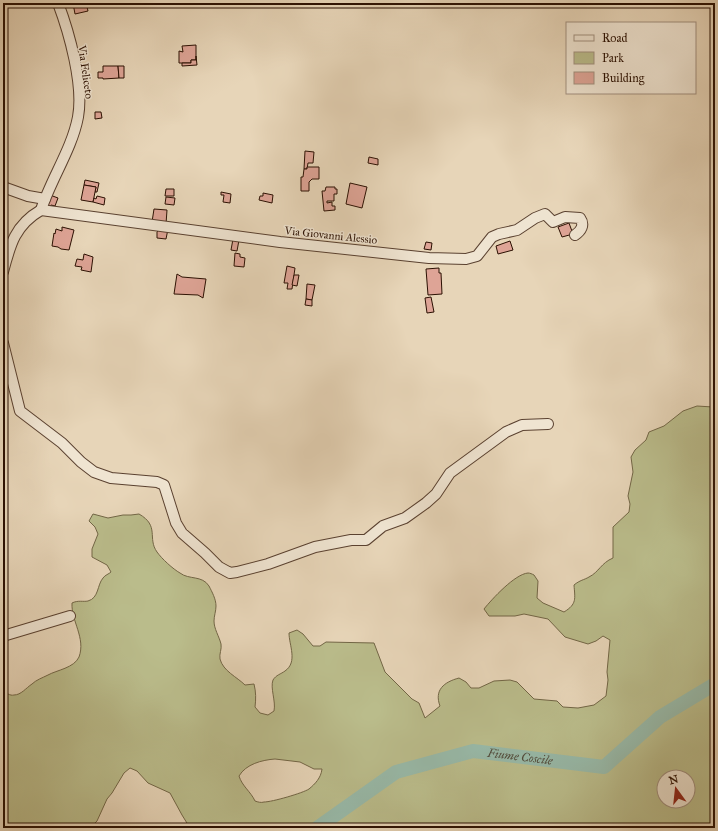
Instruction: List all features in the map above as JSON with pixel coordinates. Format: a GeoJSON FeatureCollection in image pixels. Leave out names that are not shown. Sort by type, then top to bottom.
{"type":"FeatureCollection","features":[{"type":"Feature","properties":{"kind":"street","name":"Via Feliceto"},"geometry":{"type":"LineString","coordinates":[[41,210],[70,144],[79,109],[75,64],[65,22],[58,3]]}},
{"type":"Feature","properties":{"kind":"street"},"geometry":{"type":"LineString","coordinates":[[3,187],[28,196],[45,199]]}},
{"type":"Feature","properties":{"kind":"street"},"geometry":{"type":"LineString","coordinates":[[3,272],[9,250],[16,233],[30,217],[41,210]]}},
{"type":"Feature","properties":{"kind":"street","name":"Via Giovanni Alessio"},"geometry":{"type":"LineString","coordinates":[[41,210],[280,242],[429,258],[474,258],[492,237],[517,230],[544,214],[553,222],[565,217],[580,218],[582,225],[579,232],[575,234]]}},
{"type":"Feature","properties":{"kind":"street"},"geometry":{"type":"LineString","coordinates":[[3,343],[20,410],[62,443],[81,462],[94,472],[111,478],[157,482],[164,485],[176,523],[182,533],[219,567],[230,573],[268,564],[315,547],[351,540],[366,540],[384,526],[405,518],[426,503],[436,494],[450,473],[506,432],[522,425],[548,424]]}},
{"type":"Feature","properties":{"kind":"street"},"geometry":{"type":"LineString","coordinates":[[3,636],[70,616]]}},
{"type":"Feature","properties":{"kind":"green space"},"geometry":{"type":"Polygon","coordinates":[[[697,406],[715,408],[715,828],[190,828],[170,793],[148,783],[137,771],[130,768],[124,773],[107,799],[97,821],[90,828],[3,828],[3,690],[11,695],[17,695],[37,680],[77,661],[81,650],[81,643],[72,610],[72,603],[92,599],[96,594],[103,578],[111,572],[107,565],[92,557],[92,549],[98,534],[95,527],[89,521],[93,514],[108,518],[139,514],[149,523],[154,547],[165,561],[184,575],[203,580],[209,586],[216,603],[214,624],[221,644],[220,659],[224,667],[245,685],[254,684],[256,696],[255,707],[260,713],[268,715],[274,711],[272,683],[273,680],[285,671],[291,663],[292,653],[289,633],[297,630],[303,634],[313,646],[320,646],[326,642],[374,643],[385,672],[412,699],[419,703],[425,718],[440,706],[438,700],[439,691],[445,684],[459,678],[466,682],[471,688],[479,688],[494,681],[510,680],[517,682],[534,699],[557,701],[563,707],[578,708],[594,705],[606,696],[610,640],[603,636],[588,644],[565,637],[548,619],[524,614],[515,616],[489,616],[484,609],[510,582],[523,574],[528,573],[534,575],[538,581],[537,598],[543,603],[564,612],[573,604],[575,598],[574,585],[592,575],[606,562],[613,558],[613,527],[629,512],[630,504],[628,496],[633,472],[631,457],[635,450],[646,440],[649,432],[664,426],[683,411],[697,406]],[[275,759],[265,760],[246,768],[239,776],[242,783],[255,801],[274,801],[306,791],[319,778],[322,769],[314,769],[300,762],[275,759]]]}},
{"type":"Feature","properties":{"kind":"building"},"geometry":{"type":"Polygon","coordinates":[[[73,3],[86,3],[88,11],[75,14],[73,3]]]}},
{"type":"Feature","properties":{"kind":"building"},"geometry":{"type":"Polygon","coordinates":[[[196,45],[196,60],[191,60],[191,63],[179,63],[179,51],[183,52],[182,46],[196,45]]]}},
{"type":"Feature","properties":{"kind":"building"},"geometry":{"type":"Polygon","coordinates":[[[196,56],[197,65],[182,66],[182,63],[191,63],[191,60],[196,60],[196,56]]]}},
{"type":"Feature","properties":{"kind":"building"},"geometry":{"type":"Polygon","coordinates":[[[103,66],[118,66],[119,78],[98,78],[98,72],[103,72],[103,66]]]}},
{"type":"Feature","properties":{"kind":"building"},"geometry":{"type":"Polygon","coordinates":[[[118,66],[124,66],[124,78],[119,78],[118,66]]]}},
{"type":"Feature","properties":{"kind":"building"},"geometry":{"type":"Polygon","coordinates":[[[95,112],[101,112],[102,118],[95,119],[95,112]]]}},
{"type":"Feature","properties":{"kind":"building"},"geometry":{"type":"Polygon","coordinates":[[[305,151],[314,152],[313,163],[308,163],[307,169],[304,169],[305,151]]]}},
{"type":"Feature","properties":{"kind":"building"},"geometry":{"type":"Polygon","coordinates":[[[369,157],[378,159],[378,165],[368,163],[369,157]]]}},
{"type":"Feature","properties":{"kind":"building"},"geometry":{"type":"Polygon","coordinates":[[[307,167],[319,167],[319,179],[312,179],[309,182],[309,191],[301,191],[301,177],[303,177],[304,169],[307,169],[307,167]]]}},
{"type":"Feature","properties":{"kind":"building"},"geometry":{"type":"Polygon","coordinates":[[[85,180],[99,183],[97,192],[95,192],[96,187],[84,185],[85,180]]]}},
{"type":"Feature","properties":{"kind":"building"},"geometry":{"type":"Polygon","coordinates":[[[350,183],[367,187],[362,208],[346,204],[350,183]]]}},
{"type":"Feature","properties":{"kind":"building"},"geometry":{"type":"Polygon","coordinates":[[[84,185],[96,187],[93,202],[81,200],[84,185]]]}},
{"type":"Feature","properties":{"kind":"building"},"geometry":{"type":"Polygon","coordinates":[[[326,187],[335,187],[335,189],[337,189],[337,194],[334,194],[334,201],[327,201],[327,203],[332,202],[332,206],[335,206],[335,210],[324,211],[322,191],[325,191],[326,187]]]}},
{"type":"Feature","properties":{"kind":"building"},"geometry":{"type":"Polygon","coordinates":[[[166,189],[174,189],[174,196],[165,196],[166,189]]]}},
{"type":"Feature","properties":{"kind":"building"},"geometry":{"type":"Polygon","coordinates":[[[221,192],[231,194],[230,203],[223,202],[224,195],[221,195],[221,192]]]}},
{"type":"Feature","properties":{"kind":"building"},"geometry":{"type":"Polygon","coordinates":[[[263,193],[273,195],[272,203],[259,200],[260,196],[263,196],[263,193]]]}},
{"type":"Feature","properties":{"kind":"building"},"geometry":{"type":"Polygon","coordinates":[[[50,195],[58,198],[55,206],[51,205],[49,210],[43,207],[50,195]]]}},
{"type":"Feature","properties":{"kind":"building"},"geometry":{"type":"Polygon","coordinates":[[[97,196],[105,198],[104,205],[93,202],[94,198],[96,199],[97,196]]]}},
{"type":"Feature","properties":{"kind":"building"},"geometry":{"type":"Polygon","coordinates":[[[166,197],[175,198],[174,205],[165,204],[166,197]]]}},
{"type":"Feature","properties":{"kind":"building"},"geometry":{"type":"Polygon","coordinates":[[[154,209],[167,210],[166,224],[152,222],[154,209]]]}},
{"type":"Feature","properties":{"kind":"building"},"geometry":{"type":"Polygon","coordinates":[[[569,223],[573,234],[562,237],[558,227],[569,223]]]}},
{"type":"Feature","properties":{"kind":"building"},"geometry":{"type":"Polygon","coordinates":[[[62,227],[74,230],[69,250],[52,246],[56,229],[62,231],[62,227]]]}},
{"type":"Feature","properties":{"kind":"building"},"geometry":{"type":"Polygon","coordinates":[[[160,228],[168,229],[166,239],[157,238],[157,232],[160,228]]]}},
{"type":"Feature","properties":{"kind":"building"},"geometry":{"type":"Polygon","coordinates":[[[233,239],[239,240],[237,251],[231,250],[233,239]]]}},
{"type":"Feature","properties":{"kind":"building"},"geometry":{"type":"Polygon","coordinates":[[[510,241],[513,250],[498,254],[496,246],[510,241]]]}},
{"type":"Feature","properties":{"kind":"building"},"geometry":{"type":"Polygon","coordinates":[[[426,242],[432,243],[431,250],[424,249],[426,242]]]}},
{"type":"Feature","properties":{"kind":"building"},"geometry":{"type":"Polygon","coordinates":[[[235,253],[240,254],[240,257],[245,258],[244,267],[234,266],[235,253]]]}},
{"type":"Feature","properties":{"kind":"building"},"geometry":{"type":"Polygon","coordinates":[[[84,254],[93,257],[91,272],[81,270],[82,267],[75,266],[77,259],[83,260],[84,254]]]}},
{"type":"Feature","properties":{"kind":"building"},"geometry":{"type":"Polygon","coordinates":[[[287,266],[295,268],[292,289],[287,289],[288,283],[284,283],[287,266]]]}},
{"type":"Feature","properties":{"kind":"building"},"geometry":{"type":"Polygon","coordinates":[[[439,268],[439,273],[441,273],[442,294],[428,295],[426,269],[439,268]]]}},
{"type":"Feature","properties":{"kind":"building"},"geometry":{"type":"Polygon","coordinates":[[[177,274],[182,277],[206,279],[203,298],[198,295],[174,294],[177,274]]]}},
{"type":"Feature","properties":{"kind":"building"},"geometry":{"type":"Polygon","coordinates":[[[294,275],[299,275],[297,286],[292,285],[294,275]]]}},
{"type":"Feature","properties":{"kind":"building"},"geometry":{"type":"Polygon","coordinates":[[[307,284],[315,285],[312,300],[306,299],[307,284]]]}},
{"type":"Feature","properties":{"kind":"building"},"geometry":{"type":"Polygon","coordinates":[[[431,297],[434,312],[427,313],[425,298],[431,297]]]}},
{"type":"Feature","properties":{"kind":"building"},"geometry":{"type":"Polygon","coordinates":[[[306,299],[312,300],[312,306],[305,305],[306,299]]]}},
{"type":"Feature","properties":{"kind":"waterway","name":"Fiume Coscile"},"geometry":{"type":"LineString","coordinates":[[317,828],[396,772],[473,751],[604,767],[660,717],[715,684]]}}]}
